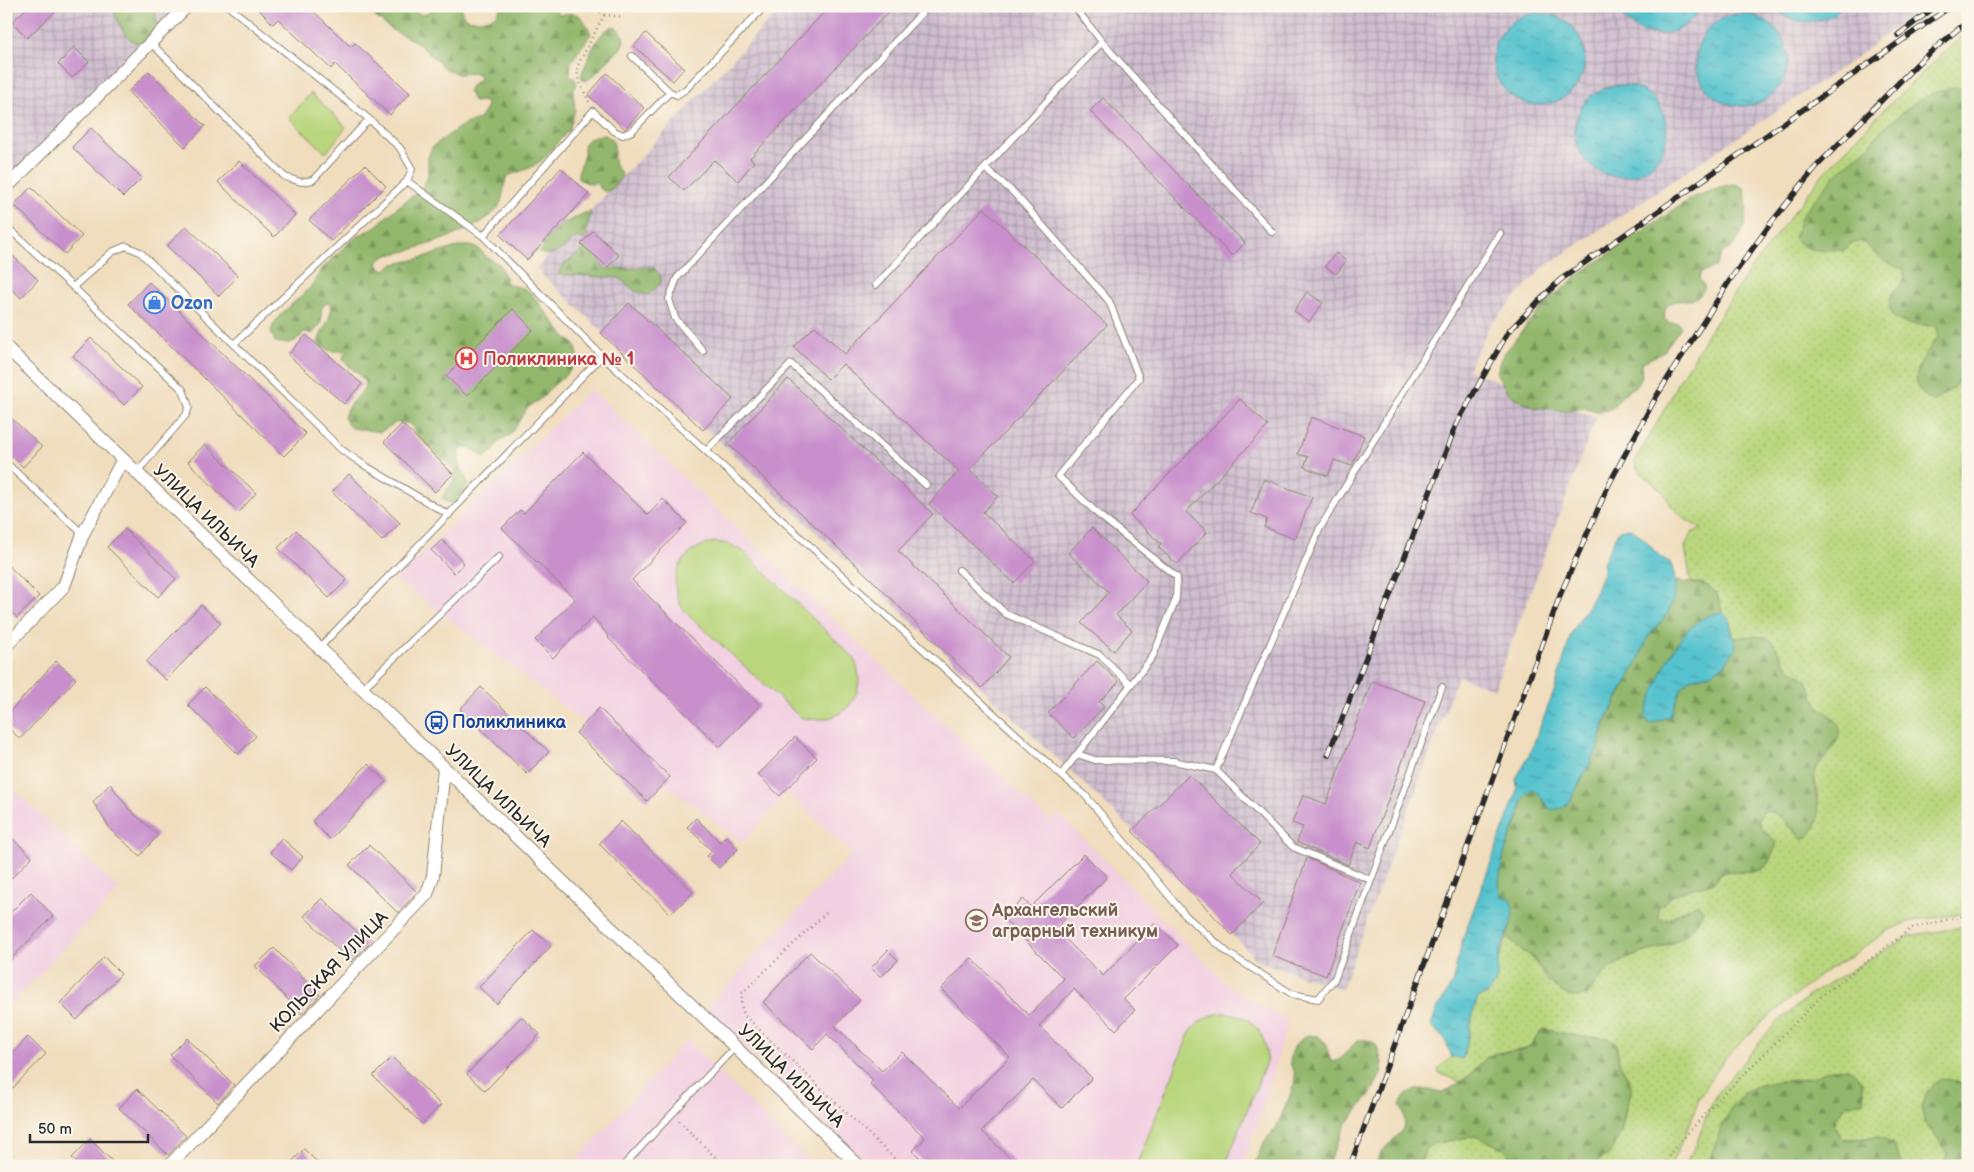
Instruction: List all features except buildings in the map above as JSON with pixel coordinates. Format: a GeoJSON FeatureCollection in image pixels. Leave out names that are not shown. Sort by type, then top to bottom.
{"type":"FeatureCollection","features":[{"type":"Feature","properties":{"kind":"street"},"geometry":{"type":"LineString","coordinates":[[6,188],[152,44],[187,6]]}},
{"type":"Feature","properties":{"kind":"street","name":"УЛИЦА ИЛЬИЧА"},"geometry":{"type":"LineString","coordinates":[[6,347],[859,1166]]}},
{"type":"Feature","properties":{"kind":"street"},"geometry":{"type":"LineString","coordinates":[[6,646],[64,586],[83,534],[123,459]]}},
{"type":"Feature","properties":{"kind":"street","name":"КОЛЬСКАЯ УЛИЦА"},"geometry":{"type":"LineString","coordinates":[[169,1166],[427,894],[432,876],[444,768]]}},
{"type":"Feature","properties":{"kind":"lane"},"geometry":{"type":"LineString","coordinates":[[6,10],[11,6]]}},
{"type":"Feature","properties":{"kind":"lane"},"geometry":{"type":"LineString","coordinates":[[228,6],[369,119],[400,148],[412,170],[407,181],[235,343]]}},
{"type":"Feature","properties":{"kind":"lane"},"geometry":{"type":"LineString","coordinates":[[632,56],[670,92],[677,95],[686,89],[765,6]]}},
{"type":"Feature","properties":{"kind":"lane"},"geometry":{"type":"LineString","coordinates":[[703,350],[675,318],[669,299],[677,278],[928,6]]}},
{"type":"Feature","properties":{"kind":"lane"},"geometry":{"type":"LineString","coordinates":[[1074,6],[1102,42],[1272,232]]}},
{"type":"Feature","properties":{"kind":"lane"},"geometry":{"type":"LineString","coordinates":[[876,285],[1102,42]]}},
{"type":"Feature","properties":{"kind":"lane"},"geometry":{"type":"LineString","coordinates":[[152,44],[285,177],[301,182],[313,180],[369,119]]}},
{"type":"Feature","properties":{"kind":"lane"},"geometry":{"type":"LineString","coordinates":[[483,236],[593,111],[614,132],[623,135],[632,131],[670,92]]}},
{"type":"Feature","properties":{"kind":"lane"},"geometry":{"type":"LineString","coordinates":[[984,168],[1014,193],[1109,302],[1139,378],[1058,476],[1099,515],[1177,576],[1176,599],[1153,656],[1061,775]]}},
{"type":"Feature","properties":{"kind":"lane"},"geometry":{"type":"LineString","coordinates":[[407,181],[483,236],[602,356],[1085,795],[1185,915],[1228,953],[1292,994],[1318,999],[1335,978],[1442,687]]}},
{"type":"Feature","properties":{"kind":"lane"},"geometry":{"type":"LineString","coordinates":[[6,226],[183,390],[189,407],[186,415],[136,473]]}},
{"type":"Feature","properties":{"kind":"lane"},"geometry":{"type":"LineString","coordinates":[[1216,770],[1320,528],[1500,233]]}},
{"type":"Feature","properties":{"kind":"lane"},"geometry":{"type":"LineString","coordinates":[[73,287],[112,252],[126,246],[140,252],[235,343],[342,450],[364,466],[449,515]]}},
{"type":"Feature","properties":{"kind":"lane"},"geometry":{"type":"LineString","coordinates":[[320,648],[602,356]]}},
{"type":"Feature","properties":{"kind":"lane"},"geometry":{"type":"LineString","coordinates":[[706,451],[791,364],[926,485]]}},
{"type":"Feature","properties":{"kind":"lane"},"geometry":{"type":"LineString","coordinates":[[6,463],[83,534]]}},
{"type":"Feature","properties":{"kind":"lane"},"geometry":{"type":"LineString","coordinates":[[362,689],[499,557]]}},
{"type":"Feature","properties":{"kind":"lane"},"geometry":{"type":"LineString","coordinates":[[960,570],[1006,614],[1100,655],[1131,686]]}},
{"type":"Feature","properties":{"kind":"lane"},"geometry":{"type":"LineString","coordinates":[[1077,754],[1095,760],[1173,761],[1216,770],[1293,847],[1371,880]]}},
{"type":"Feature","properties":{"kind":"lane"},"geometry":{"type":"LineString","coordinates":[[623,1166],[673,1115],[735,1046]]}},
{"type":"Feature","properties":{"kind":"path"},"geometry":{"type":"LineString","coordinates":[[592,6],[604,15],[624,17]]}},
{"type":"Feature","properties":{"kind":"path"},"geometry":{"type":"LineString","coordinates":[[593,111],[578,78],[577,67],[604,15]]}},
{"type":"Feature","properties":{"kind":"path"},"geometry":{"type":"LineString","coordinates":[[826,913],[742,993],[741,1004],[744,1015],[902,1166]]}},
{"type":"Feature","properties":{"kind":"path"},"geometry":{"type":"LineString","coordinates":[[1666,1166],[1671,1152],[1714,1104],[1826,992],[1912,928],[1968,915]]}},
{"type":"Feature","properties":{"kind":"path"},"geometry":{"type":"LineString","coordinates":[[673,1115],[724,1166]]}},
{"type":"Feature","properties":{"kind":"shaded area"},"geometry":{"type":"Polygon","coordinates":[[[6,6],[179,6],[6,180],[6,6]]]}},
{"type":"Feature","properties":{"kind":"shaded area"},"geometry":{"type":"Polygon","coordinates":[[[783,6],[1922,6],[1853,60],[1544,267],[1490,325],[1468,370],[1596,418],[1494,689],[1458,676],[1342,989],[1258,961],[1114,812],[536,269],[783,6]]]}},
{"type":"Feature","properties":{"kind":"shaded area","name":"Архангельский аграрный техникум"},"geometry":{"type":"Polygon","coordinates":[[[591,389],[895,678],[1050,821],[1059,814],[1230,987],[1288,1021],[1265,1101],[1242,1166],[868,1166],[705,1009],[852,853],[787,792],[743,843],[396,579],[591,389]]]}},
{"type":"Feature","properties":{"kind":"shaded area"},"geometry":{"type":"Polygon","coordinates":[[[6,782],[119,890],[6,1010],[6,782]]]}},
{"type":"Feature","properties":{"kind":"shaded area"},"geometry":{"type":"Polygon","coordinates":[[[687,1040],[814,1166],[571,1166],[687,1040]]]}},
{"type":"Feature","properties":{"kind":"green space"},"geometry":{"type":"Polygon","coordinates":[[[112,6],[159,6],[155,14],[159,26],[144,41],[138,43],[133,41],[128,37],[116,18],[112,6]]]}},
{"type":"Feature","properties":{"kind":"green space"},"geometry":{"type":"Polygon","coordinates":[[[362,6],[416,6],[417,13],[422,15],[428,13],[433,6],[462,6],[464,17],[479,20],[495,16],[502,6],[557,6],[556,10],[559,15],[572,13],[580,16],[591,34],[571,62],[570,76],[575,79],[577,85],[573,91],[575,110],[569,130],[542,160],[530,168],[507,176],[501,202],[493,214],[472,227],[445,239],[390,255],[378,261],[377,265],[385,270],[394,264],[461,246],[478,248],[488,258],[499,264],[508,284],[523,288],[531,293],[563,334],[575,345],[578,355],[569,372],[549,389],[543,397],[527,408],[511,434],[498,442],[493,451],[485,457],[468,447],[461,449],[459,458],[468,484],[461,497],[454,504],[445,501],[442,497],[454,481],[456,472],[418,436],[411,424],[397,422],[380,432],[352,428],[348,425],[344,417],[346,411],[365,386],[362,378],[343,358],[346,351],[327,350],[318,342],[329,319],[332,304],[327,303],[322,307],[320,325],[312,334],[303,332],[295,341],[282,343],[275,342],[271,331],[280,315],[310,288],[323,268],[341,250],[355,238],[376,226],[422,189],[428,176],[428,158],[432,147],[463,125],[479,119],[486,109],[487,103],[481,101],[474,102],[468,91],[480,79],[478,73],[458,74],[445,69],[417,42],[392,30],[362,6]]]}},
{"type":"Feature","properties":{"kind":"green space"},"geometry":{"type":"Polygon","coordinates":[[[614,26],[623,36],[622,46],[596,73],[585,81],[581,76],[598,39],[603,33],[614,26]]]}},
{"type":"Feature","properties":{"kind":"green space"},"geometry":{"type":"Polygon","coordinates":[[[1968,30],[1968,913],[1911,921],[1885,932],[1859,951],[1821,974],[1761,1023],[1726,1057],[1699,1098],[1687,1132],[1670,1166],[1590,1166],[1611,1149],[1622,1129],[1629,1080],[1619,1063],[1618,1053],[1600,1037],[1581,1037],[1543,1029],[1527,1048],[1490,1056],[1460,1082],[1439,1073],[1438,1069],[1452,1057],[1462,1059],[1478,998],[1488,994],[1507,937],[1521,950],[1530,955],[1548,981],[1556,988],[1587,996],[1598,980],[1614,965],[1675,942],[1682,910],[1668,920],[1658,919],[1658,909],[1677,893],[1714,882],[1719,873],[1762,870],[1769,862],[1776,843],[1762,829],[1758,820],[1764,811],[1781,817],[1788,826],[1819,804],[1814,774],[1818,764],[1826,758],[1838,739],[1839,727],[1819,707],[1813,698],[1806,680],[1791,671],[1775,646],[1760,637],[1734,638],[1729,619],[1722,612],[1717,593],[1701,583],[1691,583],[1685,547],[1691,533],[1702,529],[1686,520],[1672,507],[1663,492],[1637,469],[1635,461],[1670,400],[1676,385],[1706,336],[1749,271],[1822,175],[1879,114],[1968,30]]]}},
{"type":"Feature","properties":{"kind":"green space"},"geometry":{"type":"Polygon","coordinates":[[[1953,88],[1968,89],[1968,368],[1954,387],[1934,401],[1924,395],[1918,387],[1916,379],[1921,362],[1938,337],[1937,327],[1905,323],[1895,318],[1890,309],[1891,295],[1904,281],[1904,269],[1886,262],[1862,241],[1851,244],[1843,251],[1816,250],[1805,247],[1794,238],[1803,213],[1835,175],[1870,145],[1881,130],[1918,100],[1936,92],[1953,88]]]}},
{"type":"Feature","properties":{"kind":"green space"},"geometry":{"type":"Polygon","coordinates":[[[311,93],[346,127],[326,153],[289,118],[311,93]]]}},
{"type":"Feature","properties":{"kind":"green space"},"geometry":{"type":"Polygon","coordinates":[[[603,134],[613,142],[614,161],[622,177],[611,190],[605,192],[597,183],[591,184],[578,179],[584,155],[584,144],[588,139],[603,134]]]}},
{"type":"Feature","properties":{"kind":"green space"},"geometry":{"type":"Polygon","coordinates":[[[1735,184],[1744,188],[1746,195],[1746,218],[1738,240],[1732,247],[1722,252],[1716,267],[1701,273],[1699,278],[1704,286],[1700,295],[1694,299],[1676,301],[1667,306],[1665,320],[1669,323],[1678,323],[1681,327],[1663,352],[1643,362],[1641,366],[1642,376],[1637,385],[1623,394],[1612,408],[1601,412],[1586,408],[1565,411],[1534,407],[1515,398],[1507,391],[1497,374],[1503,355],[1549,300],[1583,272],[1691,198],[1735,184]]]}},
{"type":"Feature","properties":{"kind":"green space"},"geometry":{"type":"Polygon","coordinates":[[[591,212],[586,232],[604,269],[653,267],[661,276],[661,283],[648,295],[635,291],[619,278],[558,274],[565,264],[583,250],[589,241],[576,237],[555,253],[540,253],[544,242],[559,225],[591,212]]]}},
{"type":"Feature","properties":{"kind":"green space"},"geometry":{"type":"Polygon","coordinates":[[[1968,447],[1968,493],[1961,482],[1959,470],[1968,447]]]}},
{"type":"Feature","properties":{"kind":"green space"},"geometry":{"type":"Polygon","coordinates":[[[714,542],[730,544],[744,552],[854,658],[858,672],[858,685],[855,697],[839,714],[828,718],[815,719],[800,717],[685,612],[679,601],[676,589],[679,568],[684,559],[692,552],[714,542]]]}},
{"type":"Feature","properties":{"kind":"green space"},"geometry":{"type":"Polygon","coordinates":[[[1675,581],[1700,584],[1711,589],[1716,594],[1722,612],[1699,622],[1678,644],[1661,676],[1650,724],[1670,716],[1682,687],[1690,679],[1711,673],[1724,665],[1736,648],[1734,638],[1756,636],[1764,637],[1771,641],[1788,667],[1805,678],[1818,705],[1836,720],[1839,734],[1834,746],[1820,762],[1815,773],[1814,782],[1819,816],[1812,832],[1803,840],[1778,815],[1764,811],[1758,820],[1762,829],[1777,842],[1767,864],[1755,871],[1720,873],[1714,882],[1677,893],[1671,897],[1658,909],[1659,919],[1668,920],[1698,903],[1703,911],[1696,924],[1687,934],[1665,946],[1615,965],[1603,975],[1587,996],[1576,997],[1560,991],[1531,956],[1521,950],[1507,937],[1510,927],[1498,887],[1504,854],[1519,816],[1524,795],[1532,788],[1541,794],[1544,804],[1570,801],[1599,746],[1600,736],[1608,717],[1633,671],[1648,638],[1662,621],[1672,602],[1675,581]]]}},
{"type":"Feature","properties":{"kind":"green space"},"geometry":{"type":"Polygon","coordinates":[[[1968,926],[1968,1087],[1958,1081],[1925,1124],[1938,1138],[1947,1154],[1943,1166],[1899,1166],[1901,1163],[1879,1137],[1843,1139],[1833,1124],[1844,1107],[1832,1070],[1800,1080],[1763,1084],[1746,1091],[1725,1120],[1708,1166],[1683,1166],[1696,1145],[1708,1111],[1720,1090],[1773,1026],[1811,994],[1909,936],[1968,926]]]}},
{"type":"Feature","properties":{"kind":"green space"},"geometry":{"type":"Polygon","coordinates":[[[1224,1013],[1234,1014],[1250,1021],[1261,1035],[1266,1052],[1266,1062],[1225,1166],[1136,1166],[1189,1034],[1204,1019],[1224,1013]]]}},
{"type":"Feature","properties":{"kind":"green space"},"geometry":{"type":"Polygon","coordinates":[[[1543,1029],[1581,1037],[1609,1038],[1616,1044],[1619,1063],[1629,1080],[1632,1090],[1625,1110],[1621,1134],[1609,1154],[1590,1166],[1517,1166],[1505,1149],[1475,1136],[1432,1144],[1425,1151],[1419,1166],[1374,1166],[1382,1151],[1401,1132],[1405,1124],[1404,1114],[1400,1105],[1409,1093],[1419,1089],[1445,1092],[1468,1077],[1487,1057],[1496,1053],[1523,1050],[1530,1046],[1543,1029]]]}},
{"type":"Feature","properties":{"kind":"green space"},"geometry":{"type":"Polygon","coordinates":[[[1308,1035],[1318,1036],[1325,1042],[1331,1062],[1339,1060],[1358,1040],[1367,1040],[1376,1044],[1382,1063],[1381,1074],[1371,1093],[1345,1126],[1327,1166],[1253,1166],[1265,1141],[1276,1128],[1295,1082],[1295,1073],[1290,1064],[1291,1055],[1297,1044],[1308,1035]]]}},
{"type":"Feature","properties":{"kind":"green space"},"geometry":{"type":"Polygon","coordinates":[[[1850,1068],[1862,1082],[1864,1101],[1844,1107],[1833,1124],[1843,1139],[1879,1137],[1894,1144],[1901,1163],[1899,1166],[1708,1166],[1716,1141],[1727,1117],[1742,1096],[1752,1089],[1773,1082],[1802,1080],[1833,1069],[1850,1068]]]}},
{"type":"Feature","properties":{"kind":"green space"},"geometry":{"type":"Polygon","coordinates":[[[1941,1079],[1958,1081],[1968,1087],[1968,1166],[1943,1166],[1947,1154],[1938,1138],[1925,1124],[1921,1106],[1928,1090],[1941,1079]]]}},
{"type":"Feature","properties":{"kind":"green space"},"geometry":{"type":"Polygon","coordinates":[[[1475,1136],[1505,1149],[1517,1166],[1419,1166],[1425,1151],[1432,1144],[1475,1136]]]}},
{"type":"Feature","properties":{"kind":"water"},"geometry":{"type":"Polygon","coordinates":[[[1616,6],[1701,6],[1693,18],[1683,27],[1671,32],[1658,34],[1634,27],[1624,18],[1616,6]]]}},
{"type":"Feature","properties":{"kind":"water"},"geometry":{"type":"Polygon","coordinates":[[[1773,6],[1843,6],[1826,18],[1808,22],[1790,18],[1773,6]]]}},
{"type":"Feature","properties":{"kind":"water"},"geometry":{"type":"Polygon","coordinates":[[[1539,13],[1557,16],[1572,26],[1582,41],[1585,59],[1582,77],[1572,92],[1557,102],[1539,105],[1521,102],[1506,92],[1496,77],[1493,59],[1496,41],[1506,26],[1521,16],[1539,13]]]}},
{"type":"Feature","properties":{"kind":"water"},"geometry":{"type":"Polygon","coordinates":[[[1742,14],[1760,17],[1775,27],[1785,42],[1788,60],[1785,78],[1775,93],[1760,103],[1742,106],[1724,103],[1709,93],[1699,78],[1696,60],[1699,42],[1709,27],[1724,17],[1742,14]]]}},
{"type":"Feature","properties":{"kind":"water"},"geometry":{"type":"Polygon","coordinates":[[[1621,85],[1639,88],[1654,98],[1664,113],[1667,131],[1664,149],[1654,164],[1639,174],[1621,177],[1603,174],[1588,164],[1578,149],[1575,131],[1578,113],[1588,98],[1603,88],[1621,85]]]}},
{"type":"Feature","properties":{"kind":"water"},"geometry":{"type":"Polygon","coordinates":[[[1628,528],[1641,536],[1658,555],[1670,562],[1675,584],[1673,600],[1667,614],[1648,638],[1634,669],[1608,717],[1599,746],[1570,801],[1562,808],[1552,810],[1532,789],[1524,796],[1504,854],[1498,887],[1502,896],[1510,898],[1513,913],[1499,957],[1496,980],[1490,991],[1478,998],[1462,1059],[1452,1057],[1445,1040],[1431,1025],[1438,1007],[1452,984],[1463,938],[1515,797],[1516,779],[1529,755],[1555,689],[1571,634],[1593,597],[1603,572],[1603,562],[1619,530],[1628,528]]]}},
{"type":"Feature","properties":{"kind":"water"},"geometry":{"type":"Polygon","coordinates":[[[1722,612],[1729,619],[1736,648],[1724,665],[1711,673],[1690,679],[1682,687],[1670,716],[1650,724],[1645,716],[1672,652],[1693,625],[1706,616],[1722,612]]]}},
{"type":"Feature","properties":{"kind":"railway"},"geometry":{"type":"LineString","coordinates":[[1898,35],[1936,6]]}},
{"type":"Feature","properties":{"kind":"railway"},"geometry":{"type":"LineString","coordinates":[[1328,755],[1456,425],[1508,332],[1560,280],[1951,6]]}},
{"type":"Feature","properties":{"kind":"railway"},"geometry":{"type":"LineString","coordinates":[[1350,1166],[1561,593],[1609,484],[1656,397],[1730,280],[1771,223],[1816,167],[1922,59],[1968,21]]}},
{"type":"Feature","properties":{"kind":"place","name":"Ozon"},"geometry":{"type":"Point","coordinates":[155,303]}},
{"type":"Feature","properties":{"kind":"place","name":"Поликлиника № 1"},"geometry":{"type":"Point","coordinates":[467,359]}},
{"type":"Feature","properties":{"kind":"place","name":"Поликлиника"},"geometry":{"type":"Point","coordinates":[436,722]}},
{"type":"Feature","properties":{"kind":"place","name":"Архангельский аграрный техникум"},"geometry":{"type":"Point","coordinates":[976,920]}}]}
